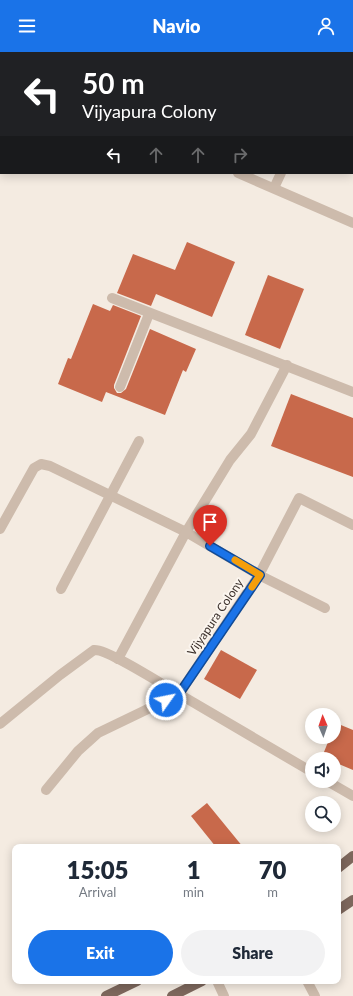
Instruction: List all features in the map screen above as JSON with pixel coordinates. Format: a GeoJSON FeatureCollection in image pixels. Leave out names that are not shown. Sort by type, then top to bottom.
{"type":"FeatureCollection","features":[{"type":"Feature","properties":{"kind":"main road"},"geometry":{"type":"LineString","coordinates":[[341,866],[353,856]]}},
{"type":"Feature","properties":{"kind":"main road"},"geometry":{"type":"LineString","coordinates":[[341,908],[353,900]]}},
{"type":"Feature","properties":{"kind":"main road"},"geometry":{"type":"LineString","coordinates":[[106,996],[131,984]]}},
{"type":"Feature","properties":{"kind":"main road"},"geometry":{"type":"LineString","coordinates":[[172,996],[196,984]]}},
{"type":"Feature","properties":{"kind":"street"},"geometry":{"type":"LineString","coordinates":[[240,174],[353,223]]}},
{"type":"Feature","properties":{"kind":"street"},"geometry":{"type":"LineString","coordinates":[[274,188],[281,174]]}},
{"type":"Feature","properties":{"kind":"street"},"geometry":{"type":"LineString","coordinates":[[112,298],[149,314],[353,392]]}},
{"type":"Feature","properties":{"kind":"street"},"geometry":{"type":"LineString","coordinates":[[120,387],[149,314]]}},
{"type":"Feature","properties":{"kind":"street"},"geometry":{"type":"LineString","coordinates":[[118,659],[186,532],[230,460],[251,434],[287,366]]}},
{"type":"Feature","properties":{"kind":"street"},"geometry":{"type":"LineString","coordinates":[[61,589],[139,441]]}},
{"type":"Feature","properties":{"kind":"street","name":"Vijyapura Colony"},"geometry":{"type":"LineString","coordinates":[[0,529],[34,468],[41,464],[50,466],[110,494],[186,532],[260,575],[179,694]]}},
{"type":"Feature","properties":{"kind":"street"},"geometry":{"type":"LineString","coordinates":[[325,608],[260,575],[299,498],[353,525]]}},
{"type":"Feature","properties":{"kind":"street"},"geometry":{"type":"LineString","coordinates":[[0,724],[60,675],[94,650],[98,649],[179,694],[305,768]]}},
{"type":"Feature","properties":{"kind":"street"},"geometry":{"type":"LineString","coordinates":[[46,790],[78,751],[98,733],[179,694]]}},
{"type":"Feature","properties":{"kind":"street"},"geometry":{"type":"LineString","coordinates":[[339,788],[353,796]]}},
{"type":"Feature","properties":{"kind":"street"},"geometry":{"type":"LineString","coordinates":[[218,984],[224,996]]}},
{"type":"Feature","properties":{"kind":"street"},"geometry":{"type":"LineString","coordinates":[[308,984],[315,996]]}},
{"type":"Feature","properties":{"kind":"building"},"geometry":{"type":"Polygon","coordinates":[[[187,242],[235,262],[212,317],[156,294],[151,306],[117,293],[133,254],[175,270],[187,242]]]}},
{"type":"Feature","properties":{"kind":"building"},"geometry":{"type":"Polygon","coordinates":[[[268,275],[304,289],[280,349],[245,335],[268,275]]]}},
{"type":"Feature","properties":{"kind":"building"},"geometry":{"type":"Polygon","coordinates":[[[93,304],[110,311],[113,305],[141,316],[114,385],[117,393],[121,393],[126,389],[150,329],[196,349],[186,372],[183,370],[165,415],[106,392],[102,402],[58,384],[68,358],[71,359],[93,304]]]}},
{"type":"Feature","properties":{"kind":"building"},"geometry":{"type":"Polygon","coordinates":[[[291,394],[353,418],[353,477],[271,446],[291,394]]]}},
{"type":"Feature","properties":{"kind":"building"},"geometry":{"type":"Polygon","coordinates":[[[221,650],[257,670],[240,699],[204,679],[221,650]]]}},
{"type":"Feature","properties":{"kind":"building"},"geometry":{"type":"Polygon","coordinates":[[[341,725],[353,730],[353,770],[341,765],[341,752],[324,752],[327,744],[341,744],[341,725]]]}},
{"type":"Feature","properties":{"kind":"building"},"geometry":{"type":"Polygon","coordinates":[[[207,803],[241,844],[214,844],[191,816],[207,803]]]}},
{"type":"Feature","properties":{"kind":"slow traffic"},"geometry":{"type":"LineString","coordinates":[[235,560],[260,575],[252,587]]}},
{"type":"Feature","properties":{"kind":"route"},"geometry":{"type":"LineString","coordinates":[[166,700],[179,694],[260,575],[210,546]]}}]}
